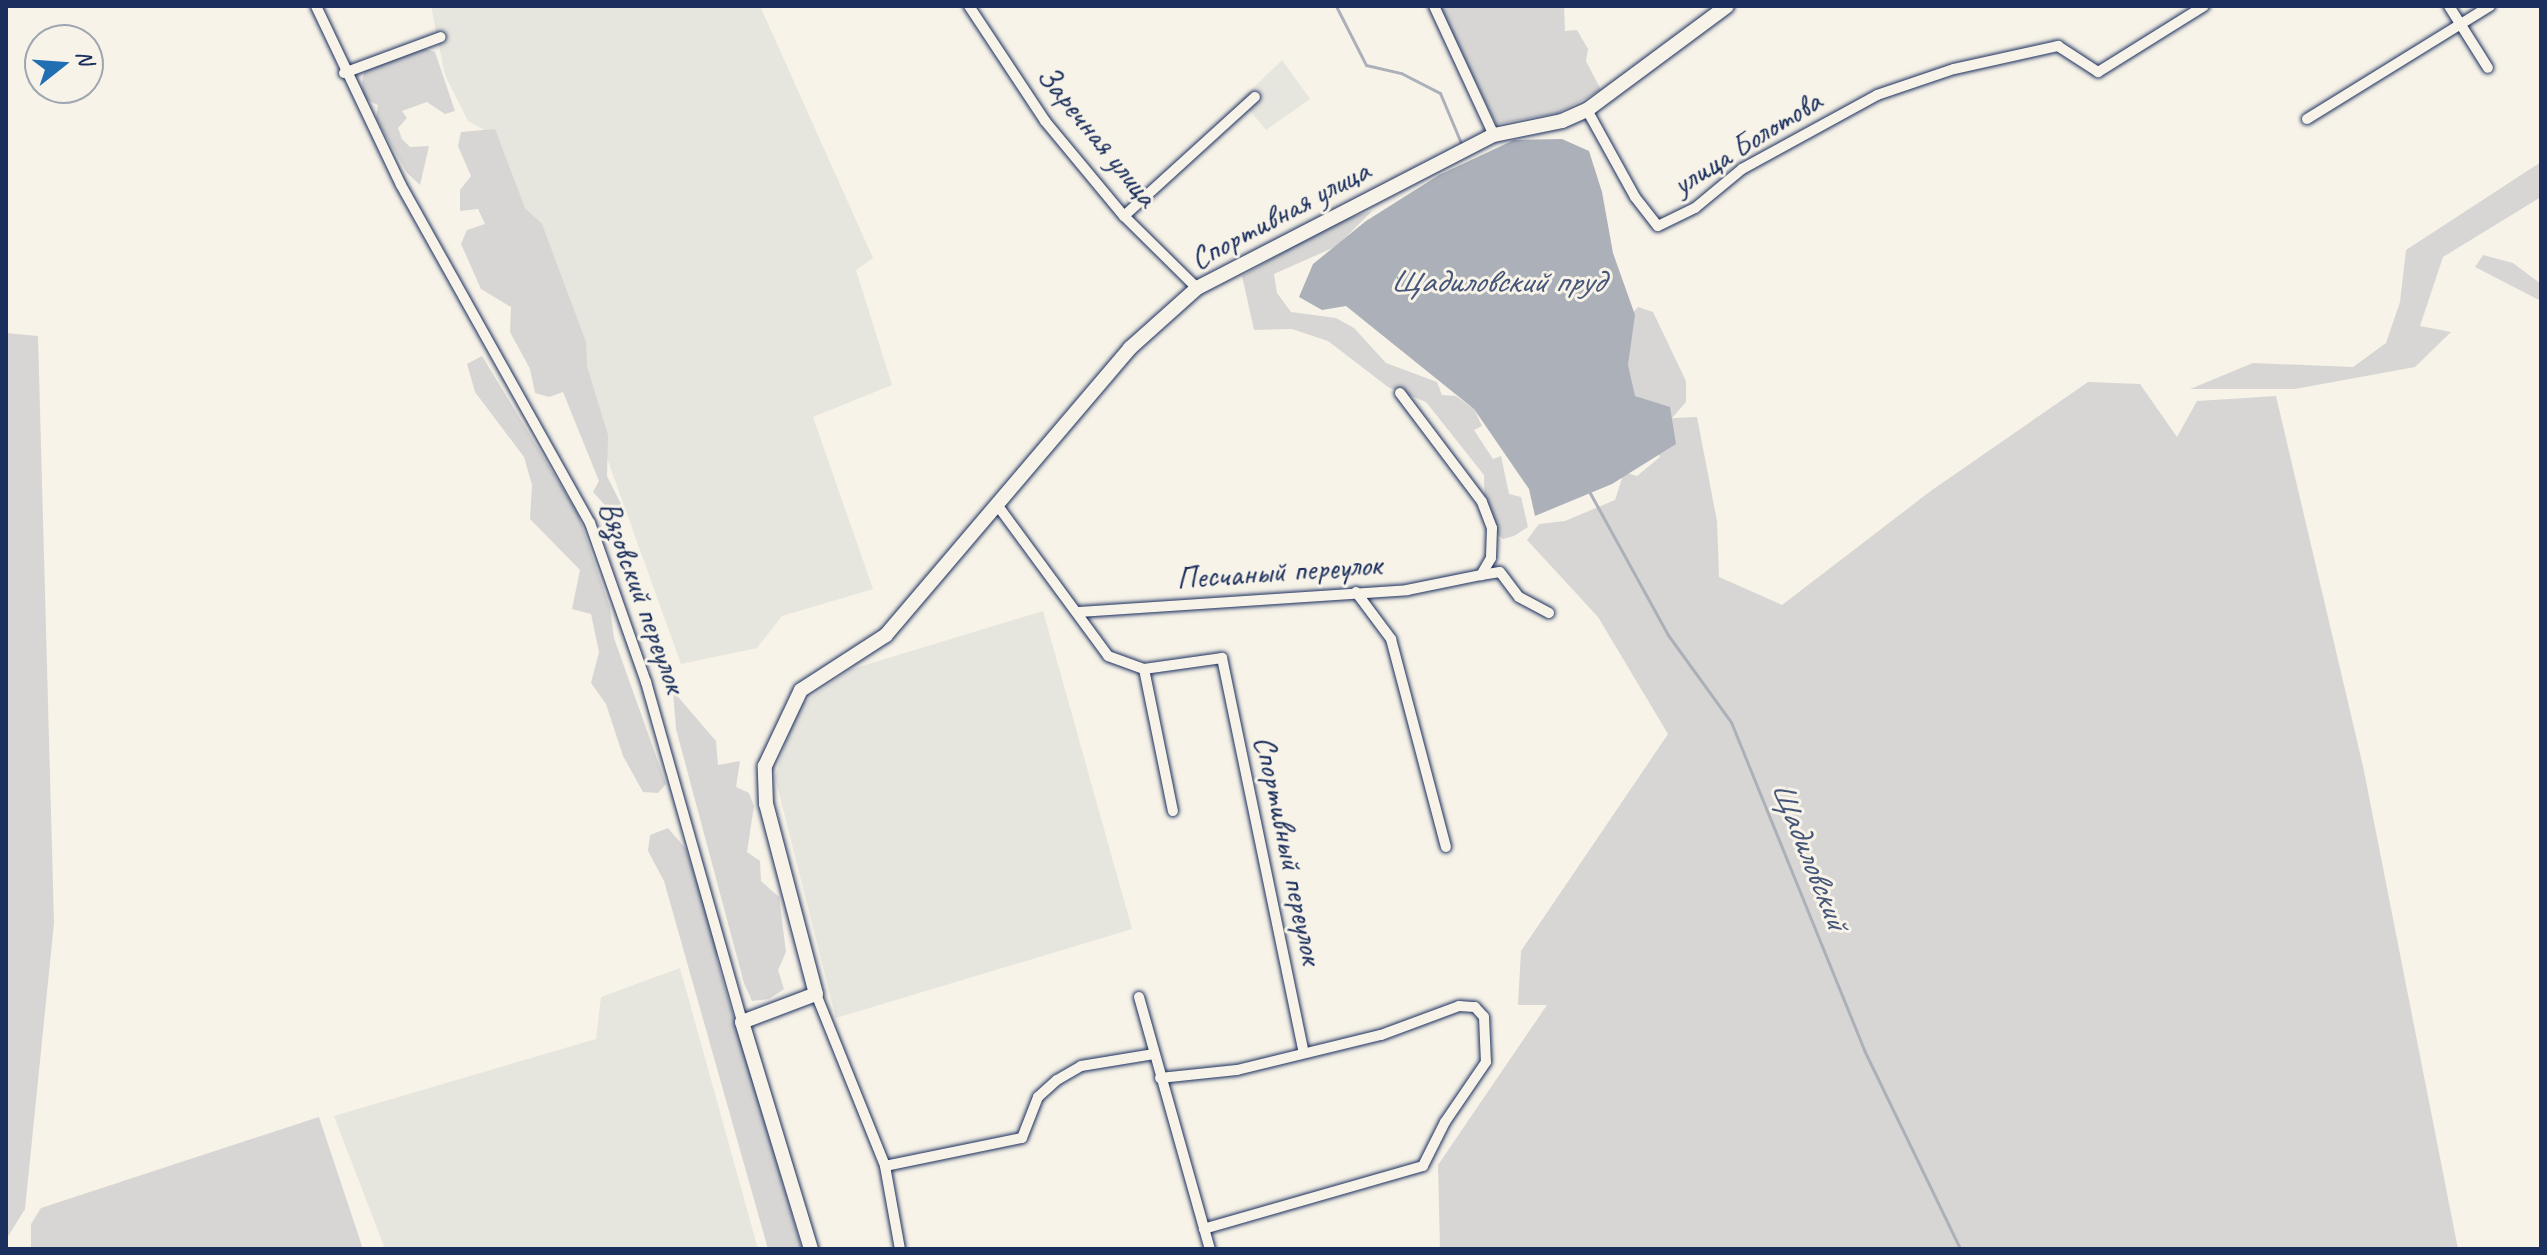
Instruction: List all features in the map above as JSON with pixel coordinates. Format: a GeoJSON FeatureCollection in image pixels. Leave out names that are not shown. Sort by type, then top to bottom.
{"type":"FeatureCollection","features":[{"type":"Feature","properties":{"kind":"street","name":"Вязовский переулок"},"geometry":{"type":"LineString","coordinates":[[316,6],[344,73],[401,185],[590,523],[646,682],[742,1022],[811,1249]]}},
{"type":"Feature","properties":{"kind":"street","name":"Заречная улица"},"geometry":{"type":"LineString","coordinates":[[969,6],[1045,121],[1124,216],[1197,288]]}},
{"type":"Feature","properties":{"kind":"street"},"geometry":{"type":"LineString","coordinates":[[1434,6],[1494,135]]}},
{"type":"Feature","properties":{"kind":"street","name":"Спортивная улица"},"geometry":{"type":"LineString","coordinates":[[816,994],[766,804],[765,766],[792,702],[801,690],[886,635],[1130,348],[1197,288],[1494,135],[1549,125],[1587,110],[1727,6]]}},
{"type":"Feature","properties":{"kind":"street","name":"улица Болотова"},"geometry":{"type":"LineString","coordinates":[[1587,110],[1635,197],[1658,226],[1695,208],[1774,150],[1877,95],[1994,58],[2058,46],[2098,72],[2204,6]]}},
{"type":"Feature","properties":{"kind":"street"},"geometry":{"type":"LineString","coordinates":[[2449,6],[2488,68]]}},
{"type":"Feature","properties":{"kind":"street"},"geometry":{"type":"LineString","coordinates":[[2307,119],[2490,6]]}},
{"type":"Feature","properties":{"kind":"street"},"geometry":{"type":"LineString","coordinates":[[344,73],[441,37]]}},
{"type":"Feature","properties":{"kind":"street"},"geometry":{"type":"LineString","coordinates":[[1124,216],[1255,97]]}},
{"type":"Feature","properties":{"kind":"street"},"geometry":{"type":"LineString","coordinates":[[1400,393],[1482,502],[1492,528],[1491,558],[1481,575]]}},
{"type":"Feature","properties":{"kind":"street"},"geometry":{"type":"LineString","coordinates":[[998,506],[1079,612],[1108,656],[1144,669],[1173,811]]}},
{"type":"Feature","properties":{"kind":"street"},"geometry":{"type":"LineString","coordinates":[[1481,575],[1500,572],[1519,597],[1549,613]]}},
{"type":"Feature","properties":{"kind":"street","name":"Песчаный переулок"},"geometry":{"type":"LineString","coordinates":[[1079,612],[1407,590],[1481,575]]}},
{"type":"Feature","properties":{"kind":"street"},"geometry":{"type":"LineString","coordinates":[[1356,592],[1391,639],[1446,847]]}},
{"type":"Feature","properties":{"kind":"street","name":"Спортивный переулок"},"geometry":{"type":"LineString","coordinates":[[1144,669],[1222,658],[1304,1053]]}},
{"type":"Feature","properties":{"kind":"street"},"geometry":{"type":"LineString","coordinates":[[742,1022],[816,994],[885,1166],[900,1249]]}},
{"type":"Feature","properties":{"kind":"street"},"geometry":{"type":"LineString","coordinates":[[1139,997],[1210,1249]]}},
{"type":"Feature","properties":{"kind":"street"},"geometry":{"type":"LineString","coordinates":[[1160,1078],[1237,1070],[1381,1035],[1459,1006],[1475,1007],[1484,1017],[1486,1062],[1445,1122],[1423,1166],[1204,1229]]}},
{"type":"Feature","properties":{"kind":"street"},"geometry":{"type":"LineString","coordinates":[[885,1166],[1022,1138],[1038,1097],[1057,1080],[1081,1066],[1154,1054]]}},
{"type":"Feature","properties":{"kind":"shaded area"},"geometry":{"type":"Polygon","coordinates":[[[431,6],[760,6],[873,258],[856,270],[892,385],[813,417],[873,589],[782,616],[757,648],[681,664],[490,133],[468,121],[445,75],[431,6]]]}},
{"type":"Feature","properties":{"kind":"shaded area"},"geometry":{"type":"Polygon","coordinates":[[[1439,6],[1564,6],[1565,31],[1577,30],[1588,49],[1586,61],[1601,90],[1558,113],[1496,124],[1439,6]]]}},
{"type":"Feature","properties":{"kind":"shaded area"},"geometry":{"type":"Polygon","coordinates":[[[422,48],[435,52],[455,111],[445,114],[427,102],[402,111],[407,118],[398,128],[402,139],[410,147],[429,146],[420,185],[407,173],[376,118],[378,105],[363,98],[362,82],[365,68],[422,48]]]}},
{"type":"Feature","properties":{"kind":"shaded area"},"geometry":{"type":"Polygon","coordinates":[[[1282,60],[1310,99],[1266,130],[1241,100],[1282,60]]]}},
{"type":"Feature","properties":{"kind":"shaded area"},"geometry":{"type":"Polygon","coordinates":[[[495,129],[525,208],[542,224],[586,342],[587,366],[608,435],[607,476],[621,504],[612,513],[593,492],[599,481],[563,392],[549,397],[535,393],[530,369],[510,332],[511,307],[481,289],[461,244],[467,230],[485,224],[478,209],[460,211],[460,190],[471,176],[458,146],[461,132],[495,129]]]}},
{"type":"Feature","properties":{"kind":"shaded area"},"geometry":{"type":"Polygon","coordinates":[[[2541,162],[2541,197],[2443,257],[2420,326],[2451,332],[2415,367],[2295,389],[2190,389],[2253,363],[2353,367],[2386,343],[2400,302],[2406,250],[2541,162]]]}},
{"type":"Feature","properties":{"kind":"shaded area"},"geometry":{"type":"Polygon","coordinates":[[[1372,211],[1337,246],[1274,274],[1277,293],[1291,312],[1336,318],[1354,328],[1386,363],[1437,382],[1442,395],[1456,396],[1474,409],[1482,426],[1474,430],[1493,459],[1501,456],[1509,494],[1521,497],[1528,527],[1514,536],[1503,539],[1485,524],[1484,475],[1426,402],[1388,387],[1328,341],[1292,329],[1254,330],[1242,276],[1336,222],[1372,211]]]}},
{"type":"Feature","properties":{"kind":"shaded area"},"geometry":{"type":"Polygon","coordinates":[[[2483,255],[2513,263],[2541,284],[2541,301],[2475,267],[2483,255]]]}},
{"type":"Feature","properties":{"kind":"shaded area"},"geometry":{"type":"Polygon","coordinates":[[[1638,307],[1653,312],[1686,381],[1686,402],[1672,418],[1697,417],[1717,521],[1719,577],[1782,605],[1932,490],[2088,382],[2140,384],[2177,437],[2197,401],[2276,396],[2363,766],[2458,1249],[1440,1249],[1438,1165],[1547,1005],[1518,1005],[1521,951],[1668,734],[1598,617],[1527,540],[1539,524],[1565,521],[1615,500],[1624,472],[1637,476],[1660,457],[1637,414],[1618,329],[1638,307]]]}},
{"type":"Feature","properties":{"kind":"shaded area"},"geometry":{"type":"Polygon","coordinates":[[[6,333],[38,336],[54,923],[25,1209],[7,1238],[6,333]]]}},
{"type":"Feature","properties":{"kind":"shaded area"},"geometry":{"type":"Polygon","coordinates":[[[482,356],[578,514],[610,608],[614,638],[666,784],[658,793],[643,792],[623,756],[606,704],[591,683],[599,652],[591,614],[572,609],[580,570],[530,519],[532,485],[524,457],[475,392],[467,364],[482,356]]]}},
{"type":"Feature","properties":{"kind":"shaded area"},"geometry":{"type":"Polygon","coordinates":[[[1043,611],[1132,929],[836,1018],[775,777],[796,708],[849,670],[1043,611]]]}},
{"type":"Feature","properties":{"kind":"shaded area"},"geometry":{"type":"Polygon","coordinates":[[[673,691],[716,741],[718,765],[740,761],[736,787],[749,793],[754,806],[747,852],[760,861],[761,881],[779,897],[786,952],[778,970],[784,989],[769,999],[752,1001],[744,983],[676,729],[673,691]]]}},
{"type":"Feature","properties":{"kind":"shaded area"},"geometry":{"type":"Polygon","coordinates":[[[668,828],[686,849],[717,946],[717,961],[802,1249],[768,1249],[664,881],[648,851],[650,835],[668,828]]]}},
{"type":"Feature","properties":{"kind":"shaded area"},"geometry":{"type":"Polygon","coordinates":[[[680,968],[758,1249],[385,1249],[334,1116],[596,1039],[601,997],[680,968]]]}},
{"type":"Feature","properties":{"kind":"shaded area"},"geometry":{"type":"Polygon","coordinates":[[[319,1117],[363,1249],[31,1249],[31,1224],[41,1208],[319,1117]]]}},
{"type":"Feature","properties":{"kind":"water","name":"Щадиловский пруд"},"geometry":{"type":"Polygon","coordinates":[[[1562,139],[1589,151],[1602,192],[1613,253],[1635,315],[1628,365],[1635,396],[1670,407],[1676,444],[1612,484],[1535,516],[1529,489],[1474,409],[1346,306],[1322,310],[1299,297],[1313,264],[1366,221],[1439,175],[1514,140],[1562,139]]]}},
{"type":"Feature","properties":{"kind":"waterway","name":"Щадиловский"},"geometry":{"type":"LineString","coordinates":[[1294,6],[1316,6]]}},
{"type":"Feature","properties":{"kind":"waterway","name":"Щадиловский"},"geometry":{"type":"LineString","coordinates":[[1336,6],[1366,65],[1401,73],[1440,93],[1461,143]]}},
{"type":"Feature","properties":{"kind":"waterway","name":"Щадиловский"},"geometry":{"type":"LineString","coordinates":[[1590,493],[1668,635],[1731,722],[1864,1050],[1960,1249]]}}]}
